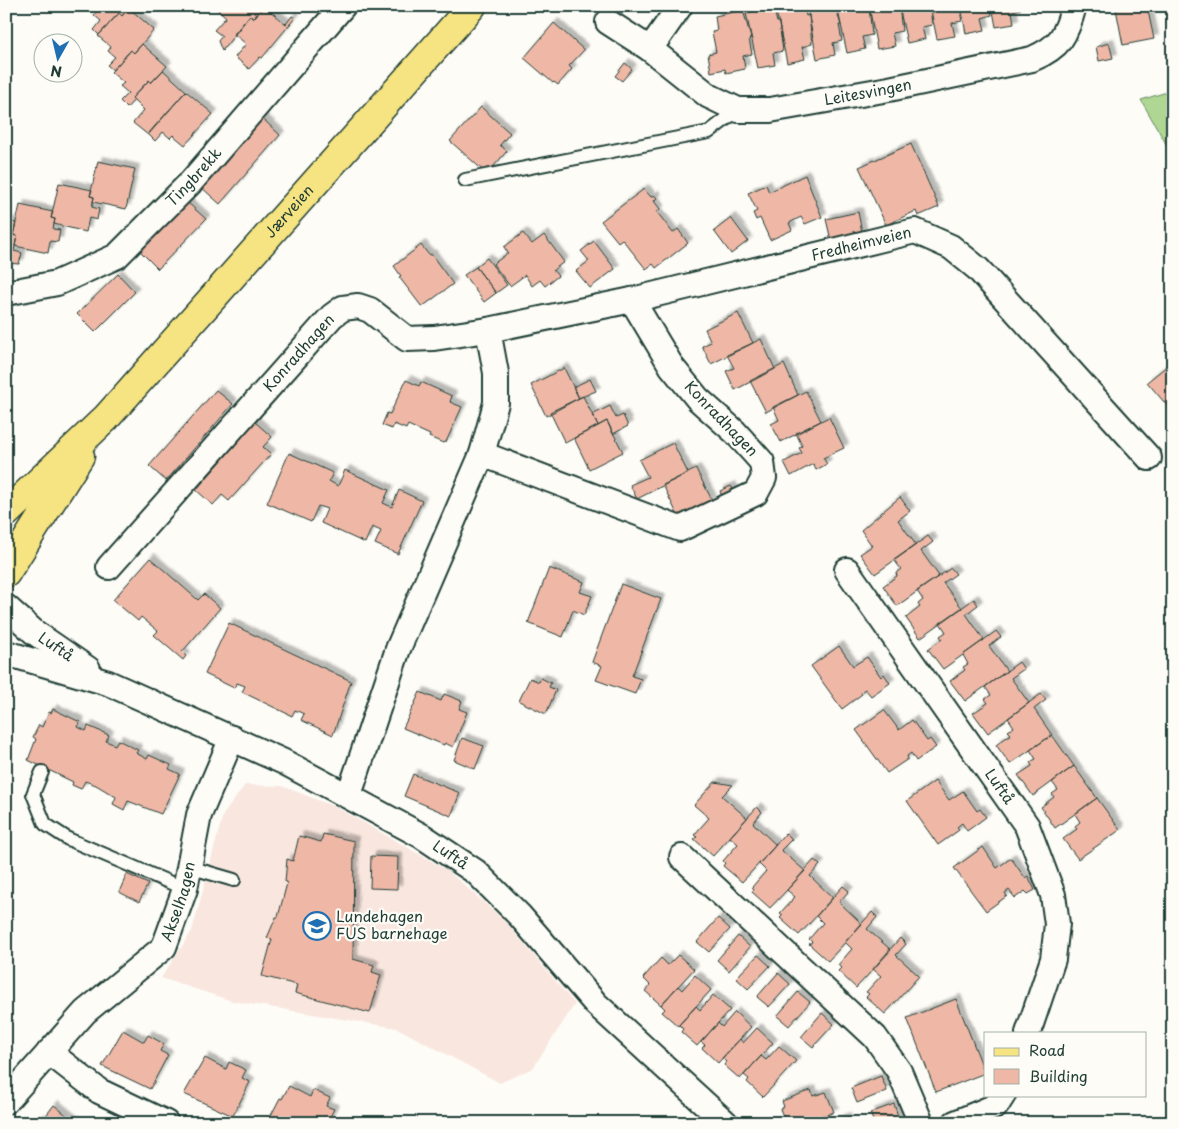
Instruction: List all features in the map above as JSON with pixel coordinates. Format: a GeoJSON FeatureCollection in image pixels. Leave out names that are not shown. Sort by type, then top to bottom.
{"type":"FeatureCollection","features":[{"type":"Feature","properties":{"kind":"main road","name":"Jærveien"},"geometry":{"type":"LineString","coordinates":[[6,513],[106,418],[472,6]]}},
{"type":"Feature","properties":{"kind":"main road","name":"Jærveien"},"geometry":{"type":"LineString","coordinates":[[6,573],[106,418]]}},
{"type":"Feature","properties":{"kind":"street","name":"Tingbrekk"},"geometry":{"type":"LineString","coordinates":[[6,293],[57,283],[117,256],[190,183],[343,6]]}},
{"type":"Feature","properties":{"kind":"street"},"geometry":{"type":"LineString","coordinates":[[650,49],[680,6]]}},
{"type":"Feature","properties":{"kind":"street","name":"Leitesvingen"},"geometry":{"type":"LineString","coordinates":[[608,22],[650,49],[709,96],[738,110],[770,110],[889,89],[1032,59],[1051,51],[1064,35],[1074,6]]}},
{"type":"Feature","properties":{"kind":"street","name":"Fredheimveien"},"geometry":{"type":"LineString","coordinates":[[488,330],[632,300],[914,231],[951,247],[978,269],[1149,458]]}},
{"type":"Feature","properties":{"kind":"street","name":"Konradhagen"},"geometry":{"type":"LineString","coordinates":[[482,454],[680,530],[756,493],[764,478],[762,462],[735,432],[698,399],[672,367],[632,300]]}},
{"type":"Feature","properties":{"kind":"street","name":"Konradhagen"},"geometry":{"type":"LineString","coordinates":[[109,567],[332,316],[343,308],[358,306],[370,310],[407,339],[434,338],[488,330]]}},
{"type":"Feature","properties":{"kind":"street"},"geometry":{"type":"LineString","coordinates":[[349,795],[398,649],[482,454],[496,403],[496,373],[488,330]]}},
{"type":"Feature","properties":{"kind":"street","name":"Luftå"},"geometry":{"type":"LineString","coordinates":[[847,570],[1027,826],[1053,895],[1057,924],[1053,959],[1028,1032]]}},
{"type":"Feature","properties":{"kind":"street","name":"Luftå"},"geometry":{"type":"LineString","coordinates":[[6,607],[34,632],[108,683]]}},
{"type":"Feature","properties":{"kind":"street","name":"Luftå"},"geometry":{"type":"LineString","coordinates":[[6,653],[108,683],[232,738],[349,795],[422,836],[476,872],[520,916],[596,1004],[726,1123]]}},
{"type":"Feature","properties":{"kind":"street","name":"Akselhagen"},"geometry":{"type":"LineString","coordinates":[[6,1101],[85,1012],[164,947],[187,878],[199,815],[232,738]]}},
{"type":"Feature","properties":{"kind":"street"},"geometry":{"type":"LineString","coordinates":[[682,857],[875,1037],[899,1071],[920,1123]]}},
{"type":"Feature","properties":{"kind":"street"},"geometry":{"type":"LineString","coordinates":[[49,1052],[99,1092],[166,1123]]}},
{"type":"Feature","properties":{"kind":"street"},"geometry":{"type":"LineString","coordinates":[[955,1123],[996,1106],[1002,1096]]}},
{"type":"Feature","properties":{"kind":"lane"},"geometry":{"type":"LineString","coordinates":[[465,180],[709,132],[738,110]]}},
{"type":"Feature","properties":{"kind":"lane"},"geometry":{"type":"LineString","coordinates":[[42,772],[33,794],[45,824],[68,839],[187,878],[234,880]]}},
{"type":"Feature","properties":{"kind":"shaded area"},"geometry":{"type":"Polygon","coordinates":[[[245,785],[282,786],[338,808],[447,870],[504,920],[575,1004],[533,1068],[500,1083],[397,1028],[232,1001],[161,978],[192,931],[223,815],[245,785]]]}},
{"type":"Feature","properties":{"kind":"green space"},"geometry":{"type":"Polygon","coordinates":[[[1173,90],[1173,156],[1141,100],[1173,90]]]}},
{"type":"Feature","properties":{"kind":"building"},"geometry":{"type":"Polygon","coordinates":[[[92,6],[130,6],[122,16],[119,13],[99,35],[94,30],[101,21],[94,15],[97,11],[92,6]]]}},
{"type":"Feature","properties":{"kind":"building"},"geometry":{"type":"Polygon","coordinates":[[[214,6],[264,6],[253,19],[250,15],[222,51],[218,41],[222,36],[214,30],[226,17],[214,6]]]}},
{"type":"Feature","properties":{"kind":"building"},"geometry":{"type":"Polygon","coordinates":[[[264,6],[286,24],[292,16],[295,18],[262,58],[260,57],[249,69],[235,57],[246,44],[234,34],[250,15],[253,19],[264,6]]]}},
{"type":"Feature","properties":{"kind":"building"},"geometry":{"type":"Polygon","coordinates":[[[775,6],[804,6],[806,16],[809,15],[812,44],[802,47],[805,59],[787,63],[775,6]]]}},
{"type":"Feature","properties":{"kind":"building"},"geometry":{"type":"Polygon","coordinates":[[[807,6],[835,6],[841,25],[839,25],[842,41],[833,43],[835,55],[817,59],[807,6]]]}},
{"type":"Feature","properties":{"kind":"building"},"geometry":{"type":"Polygon","coordinates":[[[837,6],[869,6],[872,35],[862,37],[865,49],[847,53],[837,6]]]}},
{"type":"Feature","properties":{"kind":"building"},"geometry":{"type":"Polygon","coordinates":[[[869,6],[899,6],[902,31],[892,33],[895,46],[877,49],[869,6]]]}},
{"type":"Feature","properties":{"kind":"building"},"geometry":{"type":"Polygon","coordinates":[[[899,6],[930,6],[932,25],[922,27],[925,39],[907,43],[899,6]]]}},
{"type":"Feature","properties":{"kind":"building"},"geometry":{"type":"Polygon","coordinates":[[[930,6],[959,6],[962,21],[952,23],[955,36],[937,39],[930,6]]]}},
{"type":"Feature","properties":{"kind":"building"},"geometry":{"type":"Polygon","coordinates":[[[961,6],[990,6],[992,15],[982,18],[985,30],[966,34],[961,6]]]}},
{"type":"Feature","properties":{"kind":"building"},"geometry":{"type":"Polygon","coordinates":[[[992,6],[1021,6],[1021,9],[1012,11],[1014,24],[996,27],[992,6]]]}},
{"type":"Feature","properties":{"kind":"building"},"geometry":{"type":"Polygon","coordinates":[[[1128,6],[1147,6],[1154,39],[1123,45],[1116,9],[1128,6]]]}},
{"type":"Feature","properties":{"kind":"building"},"geometry":{"type":"Polygon","coordinates":[[[773,7],[777,22],[779,22],[783,51],[773,53],[775,65],[758,68],[746,13],[773,7]]]}},
{"type":"Feature","properties":{"kind":"building"},"geometry":{"type":"Polygon","coordinates":[[[129,8],[154,30],[134,53],[131,50],[113,70],[107,65],[115,57],[108,51],[111,47],[98,36],[119,13],[122,16],[129,8]]]}},
{"type":"Feature","properties":{"kind":"building"},"geometry":{"type":"Polygon","coordinates":[[[743,10],[751,38],[749,39],[752,54],[743,56],[745,69],[726,73],[725,69],[711,72],[708,54],[716,52],[712,32],[717,31],[715,16],[743,10]]]}},
{"type":"Feature","properties":{"kind":"building"},"geometry":{"type":"Polygon","coordinates":[[[554,23],[584,50],[569,66],[572,69],[558,85],[553,83],[524,58],[554,23]]]}},
{"type":"Feature","properties":{"kind":"building"},"geometry":{"type":"Polygon","coordinates":[[[1109,43],[1113,58],[1099,61],[1096,47],[1109,43]]]}},
{"type":"Feature","properties":{"kind":"building"},"geometry":{"type":"Polygon","coordinates":[[[142,44],[167,66],[151,83],[149,80],[132,98],[134,100],[127,108],[120,101],[128,93],[120,86],[124,83],[111,72],[131,50],[134,53],[142,44]]]}},
{"type":"Feature","properties":{"kind":"building"},"geometry":{"type":"Polygon","coordinates":[[[625,63],[632,69],[622,81],[615,76],[625,63]]]}},
{"type":"Feature","properties":{"kind":"building"},"geometry":{"type":"Polygon","coordinates":[[[163,70],[186,91],[148,135],[133,123],[144,110],[132,98],[149,80],[151,83],[163,70]]]}},
{"type":"Feature","properties":{"kind":"building"},"geometry":{"type":"Polygon","coordinates":[[[186,91],[213,114],[185,145],[173,135],[170,138],[163,132],[155,141],[148,134],[186,91]]]}},
{"type":"Feature","properties":{"kind":"building"},"geometry":{"type":"Polygon","coordinates":[[[481,107],[510,133],[500,145],[507,151],[487,174],[450,141],[481,107]]]}},
{"type":"Feature","properties":{"kind":"building"},"geometry":{"type":"Polygon","coordinates":[[[262,118],[280,135],[220,204],[201,187],[262,118]]]}},
{"type":"Feature","properties":{"kind":"building"},"geometry":{"type":"Polygon","coordinates":[[[911,144],[939,207],[918,216],[916,211],[886,225],[859,167],[911,144]]]}},
{"type":"Feature","properties":{"kind":"building"},"geometry":{"type":"Polygon","coordinates":[[[98,161],[135,169],[126,209],[93,202],[94,197],[90,196],[98,161]]]}},
{"type":"Feature","properties":{"kind":"building"},"geometry":{"type":"Polygon","coordinates":[[[805,175],[822,217],[805,224],[801,217],[789,223],[792,230],[770,240],[760,218],[756,220],[753,213],[757,211],[748,193],[766,185],[769,192],[805,175]]]}},
{"type":"Feature","properties":{"kind":"building"},"geometry":{"type":"Polygon","coordinates":[[[59,183],[92,190],[90,196],[94,197],[92,207],[99,209],[97,220],[89,218],[86,232],[54,224],[55,219],[51,218],[59,183]]]}},
{"type":"Feature","properties":{"kind":"building"},"geometry":{"type":"Polygon","coordinates":[[[644,189],[651,197],[654,195],[657,198],[654,201],[660,209],[657,212],[673,233],[678,229],[688,243],[656,268],[653,264],[646,269],[622,239],[618,242],[601,221],[644,189]]]}},
{"type":"Feature","properties":{"kind":"building"},"geometry":{"type":"Polygon","coordinates":[[[187,202],[206,219],[158,269],[140,251],[187,202]]]}},
{"type":"Feature","properties":{"kind":"building"},"geometry":{"type":"Polygon","coordinates":[[[20,205],[53,212],[51,218],[55,219],[53,229],[60,230],[58,242],[50,241],[48,253],[15,246],[17,236],[13,235],[20,205]]]}},
{"type":"Feature","properties":{"kind":"building"},"geometry":{"type":"Polygon","coordinates":[[[858,212],[864,242],[833,249],[826,219],[858,212]]]}},
{"type":"Feature","properties":{"kind":"building"},"geometry":{"type":"Polygon","coordinates":[[[731,218],[748,241],[731,254],[714,231],[731,218]]]}},
{"type":"Feature","properties":{"kind":"building"},"geometry":{"type":"Polygon","coordinates":[[[6,221],[16,223],[13,235],[17,236],[14,251],[22,253],[19,264],[6,263],[6,221]]]}},
{"type":"Feature","properties":{"kind":"building"},"geometry":{"type":"Polygon","coordinates":[[[523,233],[532,244],[544,235],[564,262],[553,270],[558,276],[545,286],[540,280],[532,286],[525,275],[510,286],[493,264],[508,253],[504,247],[523,233]]]}},
{"type":"Feature","properties":{"kind":"building"},"geometry":{"type":"Polygon","coordinates":[[[594,241],[615,269],[590,288],[576,271],[589,261],[581,251],[594,241]]]}},
{"type":"Feature","properties":{"kind":"building"},"geometry":{"type":"Polygon","coordinates":[[[421,245],[429,255],[431,254],[453,284],[422,307],[399,277],[401,276],[394,266],[421,245]]]}},
{"type":"Feature","properties":{"kind":"building"},"geometry":{"type":"Polygon","coordinates":[[[487,258],[507,285],[496,293],[476,267],[487,258]]]}},
{"type":"Feature","properties":{"kind":"building"},"geometry":{"type":"Polygon","coordinates":[[[476,267],[496,293],[484,302],[464,275],[476,267]]]}},
{"type":"Feature","properties":{"kind":"building"},"geometry":{"type":"Polygon","coordinates":[[[118,274],[135,292],[95,332],[77,314],[118,274]]]}},
{"type":"Feature","properties":{"kind":"building"},"geometry":{"type":"Polygon","coordinates":[[[738,313],[753,343],[711,364],[702,346],[711,342],[705,329],[738,313]]]}},
{"type":"Feature","properties":{"kind":"building"},"geometry":{"type":"Polygon","coordinates":[[[761,339],[775,369],[735,390],[726,371],[734,368],[727,355],[761,339]]]}},
{"type":"Feature","properties":{"kind":"building"},"geometry":{"type":"Polygon","coordinates":[[[1173,361],[1173,407],[1170,409],[1147,382],[1173,361]]]}},
{"type":"Feature","properties":{"kind":"building"},"geometry":{"type":"Polygon","coordinates":[[[784,364],[798,395],[766,412],[750,381],[784,364]]]}},
{"type":"Feature","properties":{"kind":"building"},"geometry":{"type":"Polygon","coordinates":[[[564,368],[579,398],[546,416],[531,385],[564,368]]]}},
{"type":"Feature","properties":{"kind":"building"},"geometry":{"type":"Polygon","coordinates":[[[590,379],[596,391],[579,398],[573,387],[590,379]]]}},
{"type":"Feature","properties":{"kind":"building"},"geometry":{"type":"Polygon","coordinates":[[[406,380],[419,386],[421,382],[452,396],[450,402],[462,407],[446,442],[443,443],[429,437],[430,435],[408,425],[406,429],[394,424],[392,429],[382,425],[387,413],[390,414],[406,380]]]}},
{"type":"Feature","properties":{"kind":"building"},"geometry":{"type":"Polygon","coordinates":[[[216,390],[233,404],[166,481],[149,466],[216,390]]]}},
{"type":"Feature","properties":{"kind":"building"},"geometry":{"type":"Polygon","coordinates":[[[806,391],[821,421],[781,442],[771,424],[779,420],[773,407],[806,391]]]}},
{"type":"Feature","properties":{"kind":"building"},"geometry":{"type":"Polygon","coordinates":[[[583,396],[598,426],[565,443],[550,412],[583,396]]]}},
{"type":"Feature","properties":{"kind":"building"},"geometry":{"type":"Polygon","coordinates":[[[610,406],[616,418],[623,415],[628,426],[613,434],[607,421],[598,426],[592,415],[610,406]]]}},
{"type":"Feature","properties":{"kind":"building"},"geometry":{"type":"Polygon","coordinates":[[[829,417],[844,448],[823,458],[827,464],[816,470],[813,464],[791,476],[784,462],[802,453],[799,448],[802,446],[796,433],[829,417]]]}},
{"type":"Feature","properties":{"kind":"building"},"geometry":{"type":"Polygon","coordinates":[[[607,421],[623,452],[589,469],[574,438],[607,421]]]}},
{"type":"Feature","properties":{"kind":"building"},"geometry":{"type":"Polygon","coordinates":[[[255,422],[272,437],[263,447],[271,454],[229,501],[222,495],[213,505],[196,490],[255,422]]]}},
{"type":"Feature","properties":{"kind":"building"},"geometry":{"type":"Polygon","coordinates":[[[673,443],[688,473],[637,499],[630,485],[648,477],[639,460],[673,443]]]}},
{"type":"Feature","properties":{"kind":"building"},"geometry":{"type":"Polygon","coordinates":[[[289,453],[333,473],[329,481],[338,486],[345,470],[389,490],[383,503],[392,507],[399,490],[422,501],[398,554],[375,544],[381,531],[372,527],[365,543],[321,523],[327,509],[318,506],[311,522],[267,503],[289,453]]]}},
{"type":"Feature","properties":{"kind":"building"},"geometry":{"type":"Polygon","coordinates":[[[696,469],[712,500],[678,516],[663,485],[696,469]]]}},
{"type":"Feature","properties":{"kind":"building"},"geometry":{"type":"Polygon","coordinates":[[[731,486],[734,491],[722,497],[720,491],[731,486]]]}},
{"type":"Feature","properties":{"kind":"building"},"geometry":{"type":"Polygon","coordinates":[[[900,497],[910,511],[898,520],[916,545],[875,574],[860,554],[872,546],[861,530],[900,497]]]}},
{"type":"Feature","properties":{"kind":"building"},"geometry":{"type":"Polygon","coordinates":[[[928,536],[933,542],[921,551],[939,576],[897,606],[883,586],[897,576],[896,573],[901,569],[894,560],[928,536]]]}},
{"type":"Feature","properties":{"kind":"building"},"geometry":{"type":"Polygon","coordinates":[[[150,558],[198,600],[204,594],[220,608],[182,652],[186,656],[183,660],[154,635],[158,631],[141,617],[138,621],[113,600],[150,558]]]}},
{"type":"Feature","properties":{"kind":"building"},"geometry":{"type":"Polygon","coordinates":[[[549,568],[584,582],[580,592],[592,596],[584,615],[573,610],[563,637],[528,623],[549,568]]]}},
{"type":"Feature","properties":{"kind":"building"},"geometry":{"type":"Polygon","coordinates":[[[951,568],[956,574],[943,583],[962,608],[920,638],[906,618],[920,607],[918,604],[923,600],[917,591],[951,568]]]}},
{"type":"Feature","properties":{"kind":"building"},"geometry":{"type":"Polygon","coordinates":[[[621,584],[661,599],[632,676],[641,679],[635,694],[596,680],[602,666],[592,662],[621,584]]]}},
{"type":"Feature","properties":{"kind":"building"},"geometry":{"type":"Polygon","coordinates":[[[974,599],[978,605],[966,614],[984,640],[943,669],[928,649],[942,639],[940,636],[946,632],[940,623],[974,599]]]}},
{"type":"Feature","properties":{"kind":"building"},"geometry":{"type":"Polygon","coordinates":[[[229,623],[351,681],[333,735],[301,720],[304,714],[295,710],[292,716],[242,692],[245,686],[237,683],[234,688],[205,674],[229,623]]]}},
{"type":"Feature","properties":{"kind":"building"},"geometry":{"type":"Polygon","coordinates":[[[996,631],[1001,637],[989,646],[1007,671],[965,701],[950,681],[965,670],[963,667],[968,664],[963,655],[996,631]]]}},
{"type":"Feature","properties":{"kind":"building"},"geometry":{"type":"Polygon","coordinates":[[[839,646],[853,666],[867,657],[881,677],[884,674],[890,683],[871,696],[865,689],[861,692],[862,694],[842,709],[811,666],[839,646]]]}},
{"type":"Feature","properties":{"kind":"building"},"geometry":{"type":"Polygon","coordinates":[[[1019,662],[1024,669],[1011,678],[1029,703],[988,733],[973,713],[988,703],[985,699],[991,695],[985,687],[1019,662]]]}},
{"type":"Feature","properties":{"kind":"building"},"geometry":{"type":"Polygon","coordinates":[[[530,678],[539,682],[541,678],[551,683],[549,687],[556,690],[546,714],[519,701],[530,678]]]}},
{"type":"Feature","properties":{"kind":"building"},"geometry":{"type":"Polygon","coordinates":[[[420,692],[441,701],[444,694],[462,701],[459,709],[467,712],[453,747],[403,728],[420,692]]]}},
{"type":"Feature","properties":{"kind":"building"},"geometry":{"type":"Polygon","coordinates":[[[1041,694],[1046,700],[1034,709],[1052,735],[1010,764],[996,745],[1011,734],[1008,731],[1014,727],[1008,718],[1041,694]]]}},
{"type":"Feature","properties":{"kind":"building"},"geometry":{"type":"Polygon","coordinates":[[[53,709],[80,722],[78,727],[86,731],[88,726],[109,735],[106,741],[115,745],[118,740],[138,750],[136,753],[147,759],[149,755],[171,765],[169,769],[180,774],[161,814],[128,801],[124,810],[113,804],[116,797],[96,785],[85,781],[81,789],[72,785],[73,782],[28,760],[36,739],[33,737],[39,725],[42,727],[49,712],[51,713],[53,709]]]}},
{"type":"Feature","properties":{"kind":"building"},"geometry":{"type":"Polygon","coordinates":[[[884,710],[899,730],[912,720],[927,741],[930,739],[936,747],[916,761],[911,753],[907,756],[908,759],[887,773],[856,730],[884,710]]]}},
{"type":"Feature","properties":{"kind":"building"},"geometry":{"type":"Polygon","coordinates":[[[1052,735],[1074,766],[1033,796],[1018,775],[1032,766],[1030,762],[1036,759],[1030,750],[1052,735]]]}},
{"type":"Feature","properties":{"kind":"building"},"geometry":{"type":"Polygon","coordinates":[[[462,738],[484,746],[475,769],[454,760],[462,738]]]}},
{"type":"Feature","properties":{"kind":"building"},"geometry":{"type":"Polygon","coordinates":[[[1074,766],[1097,798],[1055,828],[1041,807],[1054,797],[1052,794],[1058,790],[1052,782],[1074,766]]]}},
{"type":"Feature","properties":{"kind":"building"},"geometry":{"type":"Polygon","coordinates":[[[413,774],[460,793],[451,816],[404,796],[413,774]]]}},
{"type":"Feature","properties":{"kind":"building"},"geometry":{"type":"Polygon","coordinates":[[[935,781],[949,800],[963,791],[977,811],[980,809],[986,817],[967,831],[962,823],[957,827],[959,830],[938,845],[907,801],[935,781]]]}},
{"type":"Feature","properties":{"kind":"building"},"geometry":{"type":"Polygon","coordinates":[[[715,782],[733,785],[722,796],[747,818],[713,856],[694,839],[697,837],[694,835],[709,818],[694,805],[715,782]]]}},
{"type":"Feature","properties":{"kind":"building"},"geometry":{"type":"Polygon","coordinates":[[[1097,798],[1120,830],[1078,859],[1063,839],[1077,829],[1075,826],[1080,822],[1075,814],[1097,798]]]}},
{"type":"Feature","properties":{"kind":"building"},"geometry":{"type":"Polygon","coordinates":[[[757,807],[762,812],[753,823],[776,845],[742,882],[723,866],[725,863],[723,861],[738,844],[730,837],[757,807]]]}},
{"type":"Feature","properties":{"kind":"building"},"geometry":{"type":"Polygon","coordinates":[[[786,833],[792,839],[781,850],[805,871],[770,908],[752,892],[754,889],[752,887],[766,871],[759,864],[786,833]]]}},
{"type":"Feature","properties":{"kind":"building"},"geometry":{"type":"Polygon","coordinates":[[[323,834],[354,841],[353,959],[374,965],[372,972],[381,975],[370,1013],[295,993],[297,985],[262,976],[272,939],[267,938],[276,917],[278,917],[287,883],[285,882],[287,859],[293,861],[299,836],[321,842],[323,834]]]}},
{"type":"Feature","properties":{"kind":"building"},"geometry":{"type":"Polygon","coordinates":[[[983,847],[997,868],[1011,858],[1025,878],[1028,876],[1035,890],[1028,894],[1025,891],[1015,898],[1009,890],[1005,893],[1007,896],[986,911],[954,868],[983,847]]]}},
{"type":"Feature","properties":{"kind":"building"},"geometry":{"type":"Polygon","coordinates":[[[371,856],[398,857],[397,889],[370,888],[371,856]]]}},
{"type":"Feature","properties":{"kind":"building"},"geometry":{"type":"Polygon","coordinates":[[[814,860],[820,865],[810,876],[833,898],[799,935],[780,918],[783,915],[780,913],[795,897],[787,890],[814,860]]]}},
{"type":"Feature","properties":{"kind":"building"},"geometry":{"type":"Polygon","coordinates":[[[127,874],[148,884],[139,902],[119,892],[127,874]]]}},
{"type":"Feature","properties":{"kind":"building"},"geometry":{"type":"Polygon","coordinates":[[[843,886],[849,891],[839,902],[862,924],[828,961],[809,944],[812,942],[809,939],[823,923],[816,916],[843,886]]]}},
{"type":"Feature","properties":{"kind":"building"},"geometry":{"type":"Polygon","coordinates":[[[872,912],[877,917],[867,929],[891,950],[856,988],[838,971],[841,968],[838,965],[852,949],[845,942],[872,912]]]}},
{"type":"Feature","properties":{"kind":"building"},"geometry":{"type":"Polygon","coordinates":[[[718,918],[730,929],[709,952],[697,942],[718,918]]]}},
{"type":"Feature","properties":{"kind":"building"},"geometry":{"type":"Polygon","coordinates":[[[738,936],[750,947],[729,971],[717,960],[738,936]]]}},
{"type":"Feature","properties":{"kind":"building"},"geometry":{"type":"Polygon","coordinates":[[[900,938],[906,944],[896,955],[919,976],[885,1014],[866,997],[869,994],[866,992],[881,976],[873,969],[900,938]]]}},
{"type":"Feature","properties":{"kind":"building"},"geometry":{"type":"Polygon","coordinates":[[[678,955],[694,969],[661,1005],[645,991],[650,985],[643,978],[661,958],[668,965],[678,955]]]}},
{"type":"Feature","properties":{"kind":"building"},"geometry":{"type":"Polygon","coordinates":[[[758,955],[770,966],[748,989],[736,978],[758,955]]]}},
{"type":"Feature","properties":{"kind":"building"},"geometry":{"type":"Polygon","coordinates":[[[778,973],[790,984],[769,1007],[757,997],[778,973]]]}},
{"type":"Feature","properties":{"kind":"building"},"geometry":{"type":"Polygon","coordinates":[[[695,975],[711,990],[678,1026],[662,1012],[665,1009],[661,1005],[678,986],[682,990],[695,975]]]}},
{"type":"Feature","properties":{"kind":"building"},"geometry":{"type":"Polygon","coordinates":[[[798,992],[810,1002],[789,1026],[777,1016],[798,992]]]}},
{"type":"Feature","properties":{"kind":"building"},"geometry":{"type":"Polygon","coordinates":[[[713,995],[730,1010],[697,1046],[681,1032],[683,1029],[679,1025],[696,1006],[700,1010],[713,995]]]}},
{"type":"Feature","properties":{"kind":"building"},"geometry":{"type":"Polygon","coordinates":[[[956,999],[984,1073],[936,1092],[907,1018],[956,999]]]}},
{"type":"Feature","properties":{"kind":"building"},"geometry":{"type":"Polygon","coordinates":[[[735,1012],[751,1027],[718,1063],[702,1048],[705,1045],[701,1042],[718,1023],[722,1027],[735,1012]]]}},
{"type":"Feature","properties":{"kind":"building"},"geometry":{"type":"Polygon","coordinates":[[[822,1013],[834,1024],[813,1047],[801,1037],[822,1013]]]}},
{"type":"Feature","properties":{"kind":"building"},"geometry":{"type":"Polygon","coordinates":[[[757,1028],[773,1043],[740,1079],[724,1065],[726,1062],[722,1058],[740,1039],[743,1043],[757,1028]]]}},
{"type":"Feature","properties":{"kind":"building"},"geometry":{"type":"Polygon","coordinates":[[[123,1030],[144,1042],[148,1035],[164,1044],[160,1051],[168,1055],[150,1089],[102,1066],[123,1030]]]}},
{"type":"Feature","properties":{"kind":"building"},"geometry":{"type":"Polygon","coordinates":[[[779,1046],[796,1061],[763,1097],[747,1082],[749,1079],[744,1075],[761,1056],[766,1060],[779,1046]]]}},
{"type":"Feature","properties":{"kind":"building"},"geometry":{"type":"Polygon","coordinates":[[[205,1058],[226,1069],[229,1062],[246,1070],[242,1078],[250,1082],[233,1116],[184,1094],[205,1058]]]}},
{"type":"Feature","properties":{"kind":"building"},"geometry":{"type":"Polygon","coordinates":[[[881,1076],[887,1091],[857,1103],[851,1088],[881,1076]]]}},
{"type":"Feature","properties":{"kind":"building"},"geometry":{"type":"Polygon","coordinates":[[[289,1086],[310,1097],[313,1090],[330,1098],[326,1106],[334,1109],[327,1123],[272,1123],[268,1121],[280,1098],[282,1099],[289,1086]]]}},
{"type":"Feature","properties":{"kind":"building"},"geometry":{"type":"Polygon","coordinates":[[[811,1090],[813,1096],[826,1092],[834,1112],[805,1123],[786,1123],[780,1109],[784,1107],[782,1101],[811,1090]]]}},
{"type":"Feature","properties":{"kind":"building"},"geometry":{"type":"Polygon","coordinates":[[[894,1104],[899,1119],[890,1123],[874,1123],[870,1113],[894,1104]]]}},
{"type":"Feature","properties":{"kind":"building"},"geometry":{"type":"Polygon","coordinates":[[[54,1105],[76,1123],[36,1123],[40,1118],[42,1121],[54,1105]]]}},
{"type":"Feature","properties":{"kind":"building"},"geometry":{"type":"Polygon","coordinates":[[[824,1115],[827,1123],[805,1123],[824,1115]]]}},
{"type":"Feature","properties":{"kind":"building"},"geometry":{"type":"Polygon","coordinates":[[[846,1117],[848,1123],[831,1123],[846,1117]]]}},
{"type":"Feature","properties":{"kind":"place","name":"Lundehagen FUS barnehage"},"geometry":{"type":"Point","coordinates":[317,926]}}]}
